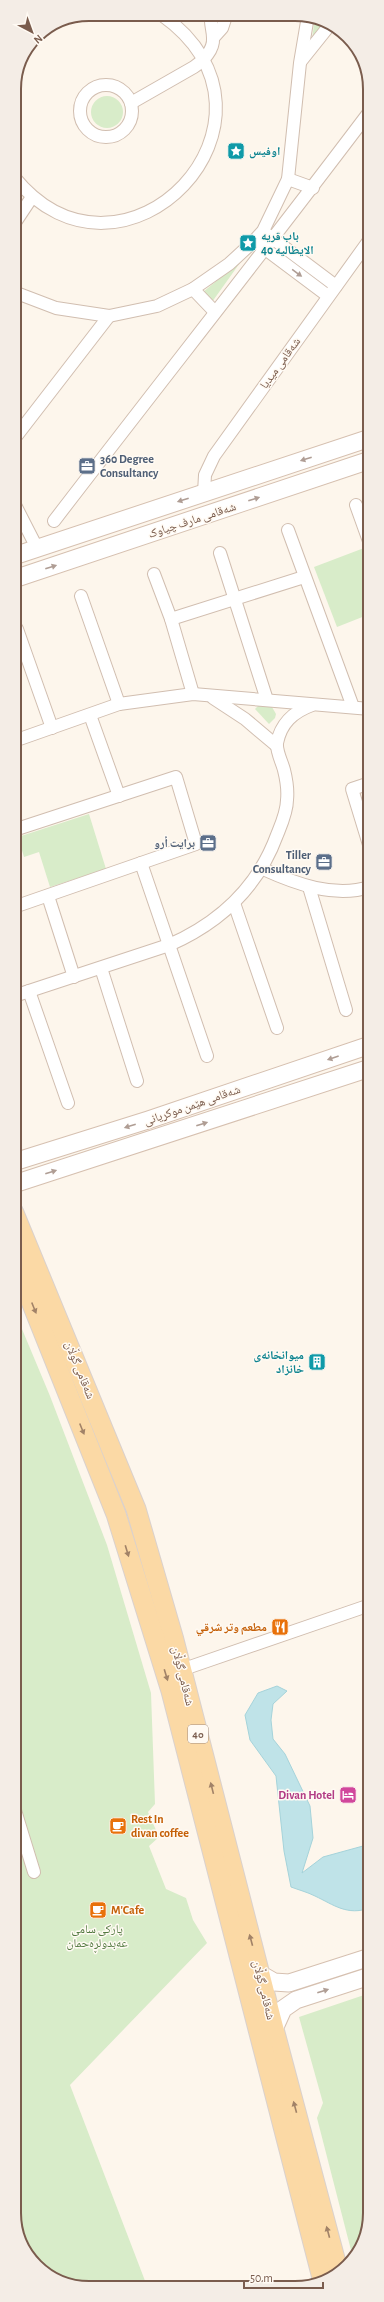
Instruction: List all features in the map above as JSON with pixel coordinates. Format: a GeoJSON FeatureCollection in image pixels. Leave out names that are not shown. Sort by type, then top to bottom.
{"type":"FeatureCollection","features":[{"type":"Feature","properties":{"kind":"main road","name":"شەقامی گوڵان"},"geometry":{"type":"LineString","coordinates":[[21,1230],[136,1508],[181,1670],[211,1817],[321,2275]]}},
{"type":"Feature","properties":{"kind":"main road","name":"شەقامی گوڵان"},"geometry":{"type":"LineString","coordinates":[[21,1276],[116,1514],[260,1974],[337,2266]]}},
{"type":"Feature","properties":{"kind":"street"},"geometry":{"type":"LineString","coordinates":[[21,184],[32,196],[46,206],[67,215],[94,221],[111,222],[144,214],[173,197],[196,172],[204,158],[213,131],[215,109],[214,92],[203,60],[186,34],[170,21]]}},
{"type":"Feature","properties":{"kind":"street"},"geometry":{"type":"LineString","coordinates":[[210,21],[210,27],[213,38]]}},
{"type":"Feature","properties":{"kind":"street"},"geometry":{"type":"LineString","coordinates":[[131,103],[194,67],[203,60],[210,50],[213,38],[222,28],[224,21]]}},
{"type":"Feature","properties":{"kind":"street"},"geometry":{"type":"LineString","coordinates":[[21,299],[56,308],[109,316],[157,306],[193,289],[229,264],[254,241],[263,231],[288,179],[300,63],[307,22]]}},
{"type":"Feature","properties":{"kind":"street"},"geometry":{"type":"LineString","coordinates":[[300,63],[326,29]]}},
{"type":"Feature","properties":{"kind":"street"},"geometry":{"type":"LineString","coordinates":[[104,84],[117,87],[127,95],[131,103],[131,120],[120,134],[112,137],[99,136],[87,130],[79,115],[81,102],[88,91],[96,86],[104,84]]}},
{"type":"Feature","properties":{"kind":"street"},"geometry":{"type":"LineString","coordinates":[[54,521],[215,312],[266,250],[363,121]]}},
{"type":"Feature","properties":{"kind":"street"},"geometry":{"type":"LineString","coordinates":[[288,179],[313,188]]}},
{"type":"Feature","properties":{"kind":"street"},"geometry":{"type":"LineString","coordinates":[[21,213],[32,196]]}},
{"type":"Feature","properties":{"kind":"street"},"geometry":{"type":"LineString","coordinates":[[263,231],[332,291]]}},
{"type":"Feature","properties":{"kind":"street"},"geometry":{"type":"LineString","coordinates":[[254,241],[332,291]]}},
{"type":"Feature","properties":{"kind":"street","name":"شەقامی میدیا"},"geometry":{"type":"LineString","coordinates":[[204,493],[205,475],[214,456],[363,249]]}},
{"type":"Feature","properties":{"kind":"street"},"geometry":{"type":"LineString","coordinates":[[193,289],[215,312]]}},
{"type":"Feature","properties":{"kind":"street"},"geometry":{"type":"LineString","coordinates":[[21,430],[109,316]]}},
{"type":"Feature","properties":{"kind":"street","name":"شەقامی مارف چیاوک"},"geometry":{"type":"LineString","coordinates":[[21,554],[363,440]]}},
{"type":"Feature","properties":{"kind":"street"},"geometry":{"type":"LineString","coordinates":[[333,450],[340,470]]}},
{"type":"Feature","properties":{"kind":"street","name":"شەقامی مارف چیاوک"},"geometry":{"type":"LineString","coordinates":[[21,577],[363,462]]}},
{"type":"Feature","properties":{"kind":"street"},"geometry":{"type":"LineString","coordinates":[[356,505],[363,524]]}},
{"type":"Feature","properties":{"kind":"street"},"geometry":{"type":"LineString","coordinates":[[21,517],[37,548]]}},
{"type":"Feature","properties":{"kind":"street"},"geometry":{"type":"LineString","coordinates":[[288,530],[353,707]]}},
{"type":"Feature","properties":{"kind":"street"},"geometry":{"type":"LineString","coordinates":[[220,553],[236,600],[266,700]]}},
{"type":"Feature","properties":{"kind":"street"},"geometry":{"type":"LineString","coordinates":[[154,574],[171,619],[193,694]]}},
{"type":"Feature","properties":{"kind":"street"},"geometry":{"type":"LineString","coordinates":[[171,619],[236,600],[304,577]]}},
{"type":"Feature","properties":{"kind":"street"},"geometry":{"type":"LineString","coordinates":[[81,596],[119,704]]}},
{"type":"Feature","properties":{"kind":"street"},"geometry":{"type":"LineString","coordinates":[[21,639],[52,728]]}},
{"type":"Feature","properties":{"kind":"street"},"geometry":{"type":"LineString","coordinates":[[21,739],[119,704],[193,694],[363,708]]}},
{"type":"Feature","properties":{"kind":"street"},"geometry":{"type":"LineString","coordinates":[[210,696],[245,718],[277,746]]}},
{"type":"Feature","properties":{"kind":"street"},"geometry":{"type":"LineString","coordinates":[[21,994],[169,945],[188,937],[234,903],[263,869],[281,826],[287,800],[284,772],[277,746],[280,732],[288,720],[299,710],[312,705]]}},
{"type":"Feature","properties":{"kind":"street"},"geometry":{"type":"LineString","coordinates":[[90,714],[119,796]]}},
{"type":"Feature","properties":{"kind":"street"},"geometry":{"type":"LineString","coordinates":[[21,828],[176,777],[196,844],[21,905]]}},
{"type":"Feature","properties":{"kind":"street"},"geometry":{"type":"LineString","coordinates":[[363,785],[352,789],[363,825]]}},
{"type":"Feature","properties":{"kind":"street"},"geometry":{"type":"LineString","coordinates":[[141,863],[207,1056]]}},
{"type":"Feature","properties":{"kind":"street"},"geometry":{"type":"LineString","coordinates":[[263,869],[309,886],[355,892],[363,889]]}},
{"type":"Feature","properties":{"kind":"street"},"geometry":{"type":"LineString","coordinates":[[309,886],[346,1010]]}},
{"type":"Feature","properties":{"kind":"street"},"geometry":{"type":"LineString","coordinates":[[48,896],[74,977]]}},
{"type":"Feature","properties":{"kind":"street"},"geometry":{"type":"LineString","coordinates":[[234,903],[277,1028]]}},
{"type":"Feature","properties":{"kind":"street"},"geometry":{"type":"LineString","coordinates":[[101,968],[137,1081]]}},
{"type":"Feature","properties":{"kind":"street"},"geometry":{"type":"LineString","coordinates":[[30,991],[68,1103]]}},
{"type":"Feature","properties":{"kind":"street","name":"شەقامی هێمن موکریانی"},"geometry":{"type":"LineString","coordinates":[[21,1160],[170,1113],[363,1047]]}},
{"type":"Feature","properties":{"kind":"street","name":"شەقامی هێمن موکریانی"},"geometry":{"type":"LineString","coordinates":[[21,1182],[363,1070]]}},
{"type":"Feature","properties":{"kind":"street"},"geometry":{"type":"LineString","coordinates":[[170,1113],[176,1132]]}},
{"type":"Feature","properties":{"kind":"street"},"geometry":{"type":"LineString","coordinates":[[181,1670],[363,1607]]}},
{"type":"Feature","properties":{"kind":"street"},"geometry":{"type":"LineString","coordinates":[[21,1830],[34,1872]]}},
{"type":"Feature","properties":{"kind":"street"},"geometry":{"type":"LineString","coordinates":[[260,1974],[276,1982],[297,1981],[363,1959]]}},
{"type":"Feature","properties":{"kind":"street"},"geometry":{"type":"LineString","coordinates":[[274,2029],[283,2009],[303,1998],[363,1978]]}},
{"type":"Feature","properties":{"kind":"street"},"geometry":{"type":"LineString","coordinates":[[297,1981],[294,1984],[292,1992],[295,1996],[303,1998]]}},
{"type":"Feature","properties":{"kind":"green space"},"geometry":{"type":"Polygon","coordinates":[[[314,24],[322,26],[312,39],[314,24]]]}},
{"type":"Feature","properties":{"kind":"green space"},"geometry":{"type":"Polygon","coordinates":[[[107,96],[118,101],[123,112],[118,123],[107,128],[96,123],[91,112],[96,101],[107,96]]]}},
{"type":"Feature","properties":{"kind":"green space"},"geometry":{"type":"Polygon","coordinates":[[[242,260],[212,302],[203,292],[242,260]]]}},
{"type":"Feature","properties":{"kind":"green space"},"geometry":{"type":"Polygon","coordinates":[[[363,548],[363,617],[337,627],[314,567],[363,548]]]}},
{"type":"Feature","properties":{"kind":"green space"},"geometry":{"type":"Polygon","coordinates":[[[259,705],[272,707],[276,714],[275,718],[269,724],[255,709],[259,705]]]}},
{"type":"Feature","properties":{"kind":"green space"},"geometry":{"type":"Polygon","coordinates":[[[89,814],[106,869],[50,887],[39,852],[24,857],[21,847],[21,836],[89,814]]]}},
{"type":"Feature","properties":{"kind":"green space","name":"پارکی سامی عەبدولڕەحمان"},"geometry":{"type":"Polygon","coordinates":[[[21,1327],[50,1396],[107,1545],[151,1693],[155,1804],[148,1812],[159,1837],[149,1846],[166,1889],[186,1898],[193,1920],[207,1943],[70,2085],[145,2281],[76,2280],[55,2272],[38,2258],[33,2251],[26,2239],[21,2217],[21,1327]]]}},
{"type":"Feature","properties":{"kind":"green space"},"geometry":{"type":"Polygon","coordinates":[[[363,1995],[363,2213],[362,2226],[358,2239],[351,2251],[317,2118],[323,2103],[299,2017],[363,1995]]]}},
{"type":"Feature","properties":{"kind":"water"},"geometry":{"type":"Polygon","coordinates":[[[277,1686],[287,1691],[273,1704],[271,1720],[273,1739],[285,1754],[310,1806],[313,1838],[302,1873],[323,1857],[363,1846],[363,1910],[354,1911],[341,1908],[291,1887],[284,1851],[276,1776],[250,1740],[245,1715],[258,1693],[277,1686]]]}},
{"type":"Feature","properties":{"kind":"place","name":"اوفيس"},"geometry":{"type":"Point","coordinates":[236,151]}},
{"type":"Feature","properties":{"kind":"place","name":"باب قريه الايطاليه 40"},"geometry":{"type":"Point","coordinates":[248,243]}},
{"type":"Feature","properties":{"kind":"place","name":"360 Degree Consultancy"},"geometry":{"type":"Point","coordinates":[87,466]}},
{"type":"Feature","properties":{"kind":"place","name":"برايت أرو"},"geometry":{"type":"Point","coordinates":[208,843]}},
{"type":"Feature","properties":{"kind":"place","name":"Tiller Consultancy"},"geometry":{"type":"Point","coordinates":[324,862]}},
{"type":"Feature","properties":{"kind":"place","name":"میوانخانەی خانزاد"},"geometry":{"type":"Point","coordinates":[317,1362]}},
{"type":"Feature","properties":{"kind":"place","name":"مطعم وتر شرقي"},"geometry":{"type":"Point","coordinates":[280,1627]}},
{"type":"Feature","properties":{"kind":"place","name":"Divan Hotel"},"geometry":{"type":"Point","coordinates":[348,1795]}},
{"type":"Feature","properties":{"kind":"place","name":"Rest In divan coffee"},"geometry":{"type":"Point","coordinates":[118,1826]}},
{"type":"Feature","properties":{"kind":"place","name":"M'Cafe"},"geometry":{"type":"Point","coordinates":[98,1910]}}]}
